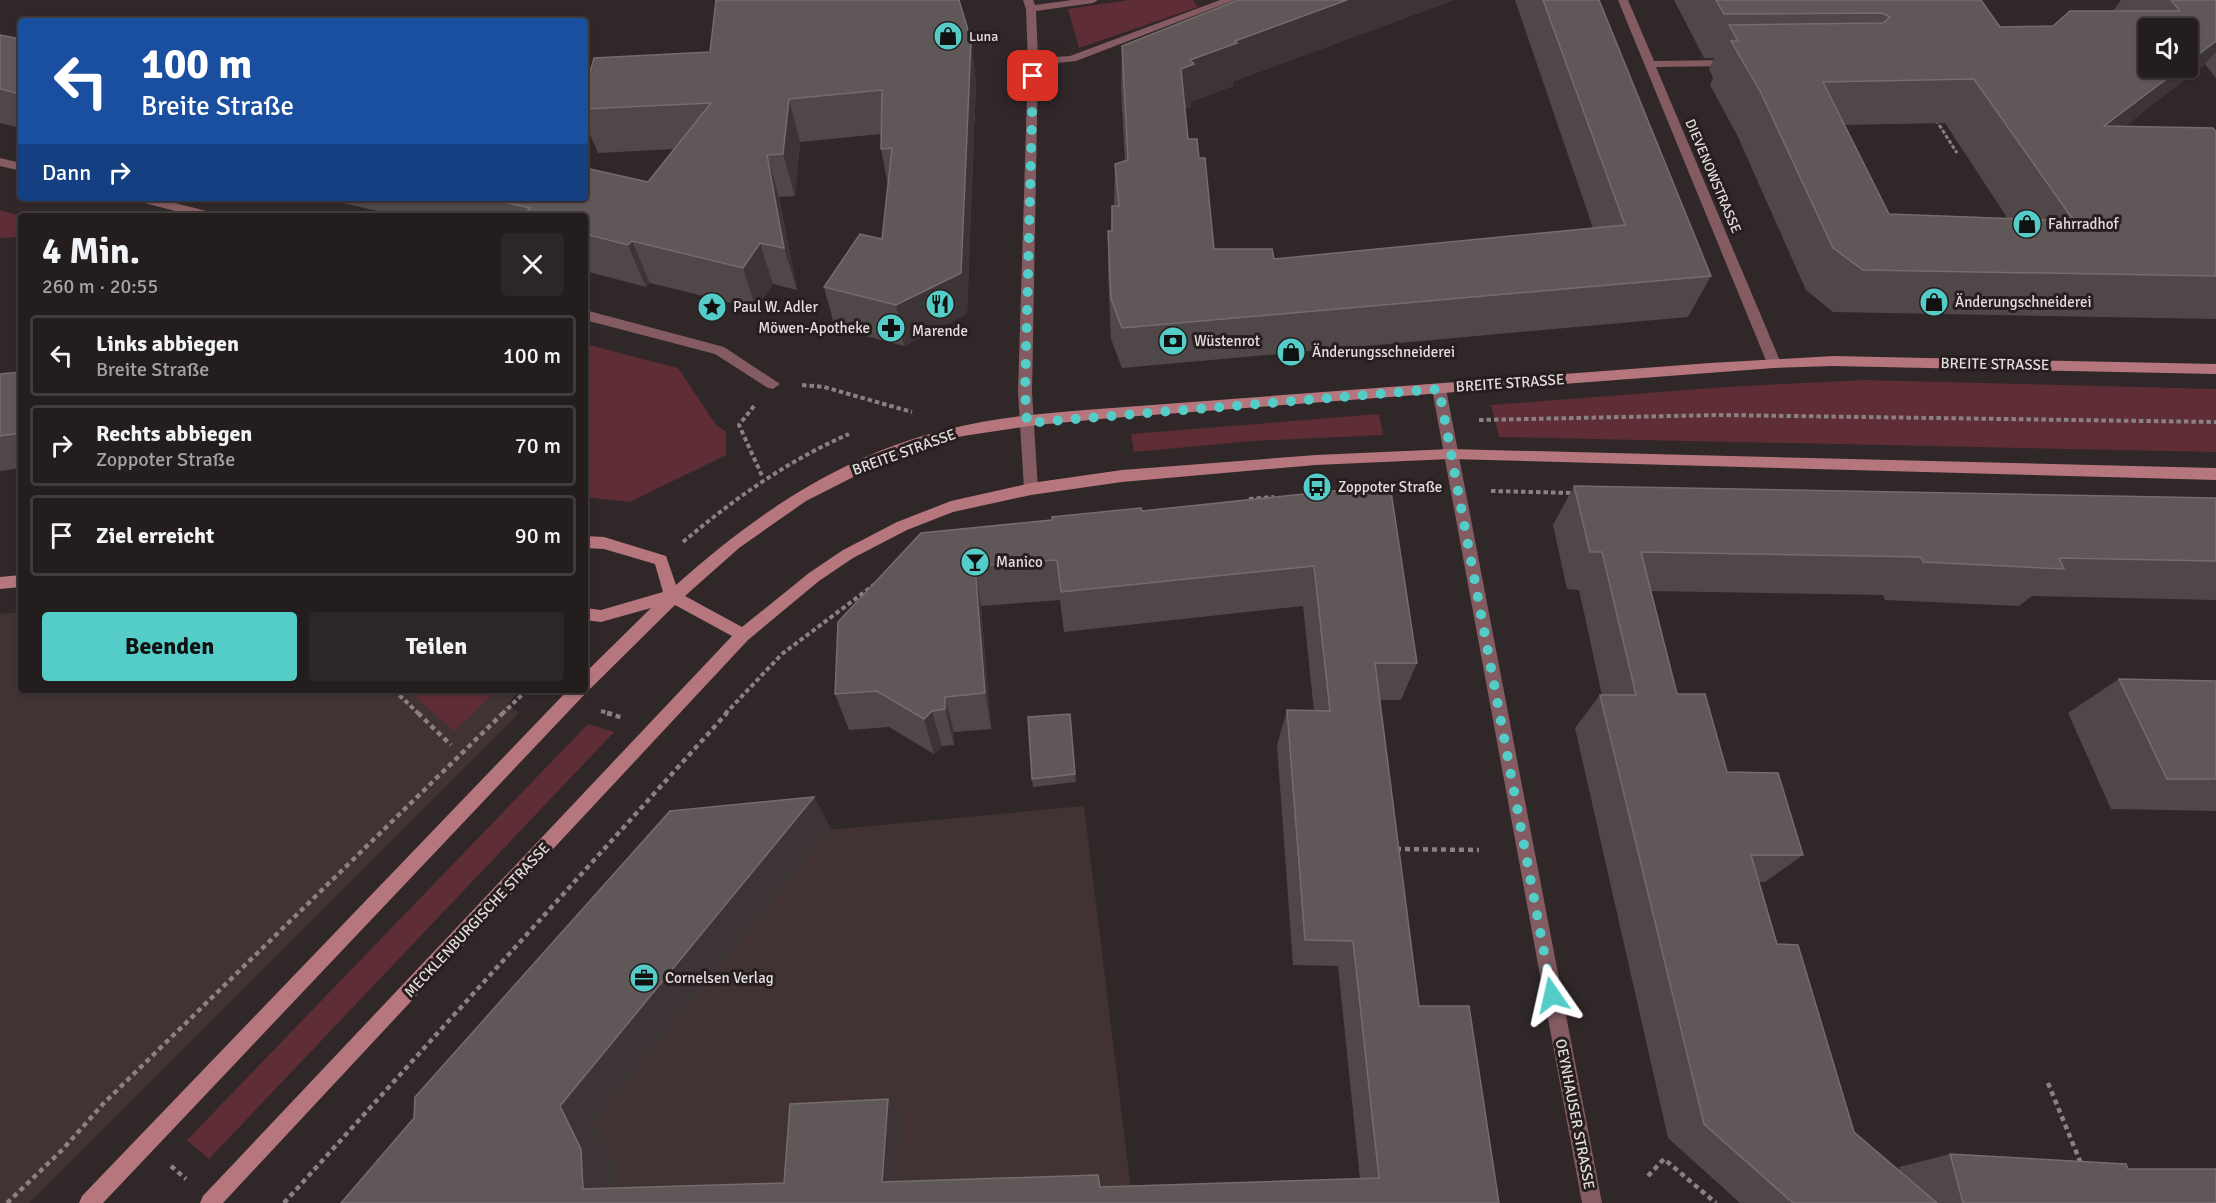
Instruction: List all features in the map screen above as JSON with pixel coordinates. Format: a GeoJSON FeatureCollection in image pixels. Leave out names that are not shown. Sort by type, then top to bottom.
{"type":"FeatureCollection","features":[{"type":"Feature","properties":{"kind":"main road","name":"BREITE STRASSE"},"geometry":{"type":"LineString","coordinates":[[672,596],[762,522],[792,501],[838,476],[898,451],[960,432],[1027,423],[1774,363],[1833,361],[2216,369]]}},
{"type":"Feature","properties":{"kind":"main road"},"geometry":{"type":"LineString","coordinates":[[588,542],[604,543],[661,560],[672,596],[743,635],[800,586],[848,554],[891,532],[951,507],[1031,489],[1122,476],[1248,465],[1450,453],[2216,474]]}},
{"type":"Feature","properties":{"kind":"main road"},"geometry":{"type":"LineString","coordinates":[[0,583],[18,581]]}},
{"type":"Feature","properties":{"kind":"main road"},"geometry":{"type":"LineString","coordinates":[[588,614],[601,616],[672,596]]}},
{"type":"Feature","properties":{"kind":"main road"},"geometry":{"type":"LineString","coordinates":[[588,680],[672,596]]}},
{"type":"Feature","properties":{"kind":"main road","name":"MECKLENBURGISCHE STRASSE"},"geometry":{"type":"LineString","coordinates":[[210,1203],[743,635]]}},
{"type":"Feature","properties":{"kind":"main road"},"geometry":{"type":"LineString","coordinates":[[89,1203],[575,693]]}},
{"type":"Feature","properties":{"kind":"street"},"geometry":{"type":"LineString","coordinates":[[1031,489],[1025,392],[1033,62],[1029,5],[1093,0]]}},
{"type":"Feature","properties":{"kind":"street"},"geometry":{"type":"LineString","coordinates":[[1033,62],[1072,59],[1230,0]]}},
{"type":"Feature","properties":{"kind":"street","name":"DIEVENOWSTRASSE"},"geometry":{"type":"LineString","coordinates":[[1623,0],[1774,363]]}},
{"type":"Feature","properties":{"kind":"street"},"geometry":{"type":"LineString","coordinates":[[1650,64],[1744,63]]}},
{"type":"Feature","properties":{"kind":"street"},"geometry":{"type":"LineString","coordinates":[[0,162],[18,166]]}},
{"type":"Feature","properties":{"kind":"street"},"geometry":{"type":"LineString","coordinates":[[152,201],[198,213]]}},
{"type":"Feature","properties":{"kind":"street"},"geometry":{"type":"LineString","coordinates":[[588,316],[719,350],[773,384]]}},
{"type":"Feature","properties":{"kind":"street","name":"OEYNHAUSER STRASSE"},"geometry":{"type":"LineString","coordinates":[[1439,389],[1592,1203]]}},
{"type":"Feature","properties":{"kind":"path"},"geometry":{"type":"LineString","coordinates":[[1932,114],[1957,153]]}},
{"type":"Feature","properties":{"kind":"path"},"geometry":{"type":"LineString","coordinates":[[824,387],[912,412]]}},
{"type":"Feature","properties":{"kind":"path"},"geometry":{"type":"LineString","coordinates":[[1479,420],[1720,415],[2216,422]]}},
{"type":"Feature","properties":{"kind":"path"},"geometry":{"type":"LineString","coordinates":[[739,425],[763,478]]}},
{"type":"Feature","properties":{"kind":"path"},"geometry":{"type":"LineString","coordinates":[[1497,491],[1582,494]]}},
{"type":"Feature","properties":{"kind":"path"},"geometry":{"type":"LineString","coordinates":[[284,1203],[671,772],[782,654],[830,615],[881,580]]}},
{"type":"Feature","properties":{"kind":"path"},"geometry":{"type":"LineString","coordinates":[[397,693],[451,745]]}},
{"type":"Feature","properties":{"kind":"path"},"geometry":{"type":"LineString","coordinates":[[7,1203],[63,1149],[103,1104],[524,693]]}},
{"type":"Feature","properties":{"kind":"path"},"geometry":{"type":"LineString","coordinates":[[601,711],[626,719]]}},
{"type":"Feature","properties":{"kind":"path"},"geometry":{"type":"LineString","coordinates":[[1390,849],[1479,850]]}},
{"type":"Feature","properties":{"kind":"path"},"geometry":{"type":"LineString","coordinates":[[2048,1083],[2084,1170]]}},
{"type":"Feature","properties":{"kind":"path"},"geometry":{"type":"LineString","coordinates":[[1648,1176],[1664,1159],[1716,1203]]}},
{"type":"Feature","properties":{"kind":"path"},"geometry":{"type":"LineString","coordinates":[[166,1162],[188,1182]]}},
{"type":"Feature","properties":{"kind":"shaded area"},"geometry":{"type":"Polygon","coordinates":[[[1129,0],[1193,0],[1198,7],[1079,48],[1068,9],[1129,0]]]}},
{"type":"Feature","properties":{"kind":"shaded area"},"geometry":{"type":"Polygon","coordinates":[[[0,210],[18,215],[18,237],[0,238],[0,210]]]}},
{"type":"Feature","properties":{"kind":"shaded area"},"geometry":{"type":"Polygon","coordinates":[[[588,345],[678,368],[716,425],[726,432],[726,455],[630,502],[588,497],[588,345]]]}},
{"type":"Feature","properties":{"kind":"shaded area"},"geometry":{"type":"Polygon","coordinates":[[[1865,380],[2216,389],[2216,452],[1499,437],[1491,405],[1725,387],[1865,380]]]}},
{"type":"Feature","properties":{"kind":"shaded area"},"geometry":{"type":"Polygon","coordinates":[[[1379,414],[1383,435],[1252,441],[1134,452],[1131,434],[1379,414]]]}},
{"type":"Feature","properties":{"kind":"shaded area"},"geometry":{"type":"Polygon","coordinates":[[[18,612],[18,693],[517,693],[507,704],[519,713],[29,1203],[0,1203],[0,614],[18,612]]]}},
{"type":"Feature","properties":{"kind":"shaded area"},"geometry":{"type":"Polygon","coordinates":[[[411,693],[490,693],[490,697],[454,731],[411,693]]]}},
{"type":"Feature","properties":{"kind":"shaded area"},"geometry":{"type":"Polygon","coordinates":[[[588,724],[614,732],[209,1159],[187,1140],[588,724]]]}},
{"type":"Feature","properties":{"kind":"shaded area"},"geometry":{"type":"Polygon","coordinates":[[[1084,806],[1132,1197],[341,1203],[719,840],[1084,806]]]}},
{"type":"Feature","properties":{"kind":"building"},"geometry":{"type":"Polygon","coordinates":[[[716,0],[959,0],[971,40],[961,273],[896,305],[824,287],[860,234],[882,239],[892,148],[881,149],[882,90],[789,99],[783,154],[767,155],[784,248],[760,243],[743,268],[632,241],[628,245],[588,235],[588,213],[526,213],[530,208],[499,201],[588,201],[588,169],[648,182],[711,103],[588,109],[588,79],[594,58],[710,52],[716,0]]]}},
{"type":"Feature","properties":{"kind":"building"},"geometry":{"type":"Polygon","coordinates":[[[1238,0],[1347,0],[1235,41],[1237,43],[1190,60],[1194,64],[1181,69],[1188,139],[1197,139],[1199,158],[1205,158],[1214,249],[1272,249],[1274,259],[1625,225],[1543,0],[1599,0],[1711,276],[1122,328],[1111,299],[1108,231],[1112,231],[1112,206],[1119,206],[1115,164],[1128,160],[1122,46],[1238,0]]]}},
{"type":"Feature","properties":{"kind":"building"},"geometry":{"type":"Polygon","coordinates":[[[1716,0],[1981,0],[2000,27],[2053,26],[2070,11],[2180,11],[2171,0],[2216,0],[2216,41],[2198,55],[2198,18],[2138,18],[2138,78],[2168,78],[2104,126],[2213,128],[2216,132],[2216,276],[1863,270],[1833,248],[1761,93],[1731,41],[1738,41],[1729,25],[1883,23],[1890,17],[1882,13],[1724,14],[1716,0]],[[1974,79],[1823,82],[1889,214],[2074,221],[1974,79]]]}},
{"type":"Feature","properties":{"kind":"building"},"geometry":{"type":"Polygon","coordinates":[[[0,35],[18,38],[18,93],[0,89],[0,35]]]}},
{"type":"Feature","properties":{"kind":"building"},"geometry":{"type":"Polygon","coordinates":[[[18,372],[18,433],[0,436],[0,374],[18,372]]]}},
{"type":"Feature","properties":{"kind":"building"},"geometry":{"type":"Polygon","coordinates":[[[1390,485],[1417,663],[1375,663],[1419,1006],[1469,1006],[1499,1203],[341,1203],[414,1118],[415,1097],[670,811],[814,797],[560,1106],[581,1149],[583,1189],[784,1183],[790,1104],[888,1099],[882,1182],[1098,1175],[1100,1187],[1379,1178],[1353,941],[1305,940],[1287,710],[1330,711],[1314,566],[1061,592],[1057,560],[975,566],[985,693],[945,697],[945,709],[932,711],[924,719],[877,691],[835,694],[838,622],[921,533],[1052,520],[1052,517],[1141,508],[1142,511],[1390,485]]]}},
{"type":"Feature","properties":{"kind":"building"},"geometry":{"type":"Polygon","coordinates":[[[1574,486],[2216,498],[2216,561],[2059,558],[2064,569],[1923,562],[1921,557],[1641,552],[1677,694],[1705,694],[1727,772],[1778,773],[1803,855],[1751,855],[1777,944],[1798,945],[1854,1132],[1937,1203],[1793,1203],[1704,1124],[1600,695],[1636,695],[1602,552],[1590,552],[1574,486]]]}},
{"type":"Feature","properties":{"kind":"building"},"geometry":{"type":"Polygon","coordinates":[[[2119,679],[2216,681],[2216,779],[2167,779],[2119,679]]]}},
{"type":"Feature","properties":{"kind":"building"},"geometry":{"type":"Polygon","coordinates":[[[1070,714],[1075,774],[1032,779],[1028,717],[1070,714]]]}},
{"type":"Feature","properties":{"kind":"building"},"geometry":{"type":"Polygon","coordinates":[[[1950,1154],[2126,1164],[2128,1169],[2216,1169],[2216,1203],[1963,1203],[1950,1154]]]}},
{"type":"Feature","properties":{"kind":"place","name":"Luna"},"geometry":{"type":"Point","coordinates":[948,36]}},
{"type":"Feature","properties":{"kind":"place","name":"Fahrradhof"},"geometry":{"type":"Point","coordinates":[2027,224]}},
{"type":"Feature","properties":{"kind":"place","name":"Änderungschneiderei"},"geometry":{"type":"Point","coordinates":[1934,302]}},
{"type":"Feature","properties":{"kind":"place","name":"Marende"},"geometry":{"type":"Point","coordinates":[940,304]}},
{"type":"Feature","properties":{"kind":"place","name":"Paul W. Adler"},"geometry":{"type":"Point","coordinates":[712,307]}},
{"type":"Feature","properties":{"kind":"place","name":"Möwen-Apotheke"},"geometry":{"type":"Point","coordinates":[891,328]}},
{"type":"Feature","properties":{"kind":"place","name":"Wüstenrot"},"geometry":{"type":"Point","coordinates":[1173,341]}},
{"type":"Feature","properties":{"kind":"place","name":"Änderungsschneiderei"},"geometry":{"type":"Point","coordinates":[1291,352]}},
{"type":"Feature","properties":{"kind":"place","name":"Zoppoter Straße"},"geometry":{"type":"Point","coordinates":[1317,487]}},
{"type":"Feature","properties":{"kind":"place","name":"Manico"},"geometry":{"type":"Point","coordinates":[975,562]}},
{"type":"Feature","properties":{"kind":"place","name":"Cornelsen Verlag"},"geometry":{"type":"Point","coordinates":[644,978]}},
{"type":"Feature","properties":{"kind":"route"},"geometry":{"type":"LineString","coordinates":[[1033,76],[1025,392],[1027,423],[1138,412],[1439,389],[1552,995]]}}]}
